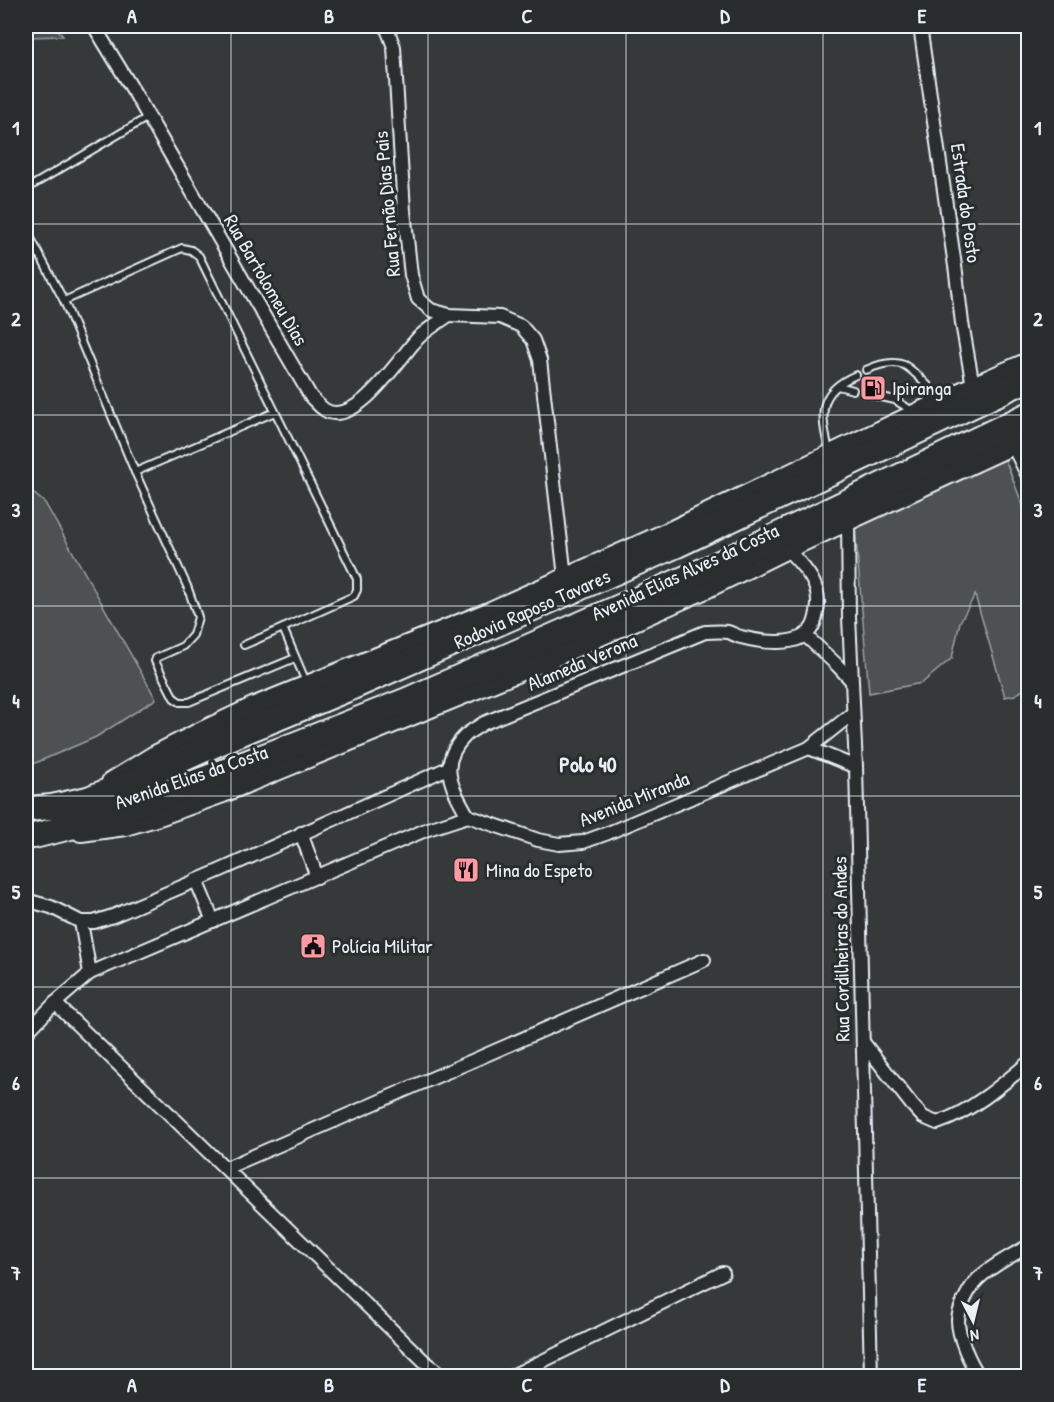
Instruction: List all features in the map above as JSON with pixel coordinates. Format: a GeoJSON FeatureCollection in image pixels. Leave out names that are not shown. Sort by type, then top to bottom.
{"type":"FeatureCollection","features":[{"type":"Feature","properties":{"kind":"highway","name":"Rodovia Raposo Tavares"},"geometry":{"type":"LineString","coordinates":[[26,809],[52,807],[88,799],[390,670],[666,550],[1029,379]]}},
{"type":"Feature","properties":{"kind":"highway","name":"Rodovia Raposo Tavares"},"geometry":{"type":"LineString","coordinates":[[30,836],[82,824],[118,812],[405,701],[711,567],[1029,416]]}},
{"type":"Feature","properties":{"kind":"main road"},"geometry":{"type":"LineString","coordinates":[[88,799],[123,774],[196,734],[255,706],[486,613],[670,531],[943,400],[1029,362]]}},
{"type":"Feature","properties":{"kind":"main road","name":"Avenida Elias Alves da Costa"},"geometry":{"type":"LineString","coordinates":[[357,739],[549,659],[708,588],[787,549],[1021,442]]}},
{"type":"Feature","properties":{"kind":"main road","name":"Avenida Elias da Costa"},"geometry":{"type":"LineString","coordinates":[[30,836],[86,832],[125,826],[223,793],[357,739]]}},
{"type":"Feature","properties":{"kind":"street","name":"Rua Bartolomeu Dias"},"geometry":{"type":"LineString","coordinates":[[94,26],[311,397],[326,411],[340,413],[357,406],[381,384],[419,337],[449,315]]}},
{"type":"Feature","properties":{"kind":"street","name":"Rua Fernão Dias Pais"},"geometry":{"type":"LineString","coordinates":[[386,26],[394,47],[404,211],[411,275],[418,299],[431,310],[449,315],[500,317],[521,326],[533,340],[540,360],[565,577]]}},
{"type":"Feature","properties":{"kind":"street","name":"Estrada do Posto"},"geometry":{"type":"LineString","coordinates":[[920,26],[973,386]]}},
{"type":"Feature","properties":{"kind":"street"},"geometry":{"type":"LineString","coordinates":[[1021,442],[1029,476]]}},
{"type":"Feature","properties":{"kind":"street","name":"Rua Cordilheiras do Andes"},"geometry":{"type":"LineString","coordinates":[[848,521],[871,1376]]}},
{"type":"Feature","properties":{"kind":"street"},"geometry":{"type":"LineString","coordinates":[[787,549],[817,586],[819,604],[815,622],[805,635],[851,680]]}},
{"type":"Feature","properties":{"kind":"street","name":"Alameda Verona"},"geometry":{"type":"LineString","coordinates":[[448,768],[454,751],[465,735],[484,723],[705,632],[728,632],[739,637],[775,642],[796,639],[805,635]]}},
{"type":"Feature","properties":{"kind":"street","name":"Avenida Miranda"},"geometry":{"type":"LineString","coordinates":[[468,816],[538,840],[559,844],[583,842],[809,748],[853,713]]}},
{"type":"Feature","properties":{"kind":"street"},"geometry":{"type":"LineString","coordinates":[[809,748],[855,767]]}},
{"type":"Feature","properties":{"kind":"street"},"geometry":{"type":"LineString","coordinates":[[26,901],[51,907],[81,922],[94,922],[221,870],[448,768],[455,792],[468,816],[428,829],[90,973],[55,1003],[26,1033]]}},
{"type":"Feature","properties":{"kind":"street"},"geometry":{"type":"LineString","coordinates":[[301,833],[317,877]]}},
{"type":"Feature","properties":{"kind":"street"},"geometry":{"type":"LineString","coordinates":[[196,880],[213,921]]}},
{"type":"Feature","properties":{"kind":"street"},"geometry":{"type":"LineString","coordinates":[[81,922],[90,973]]}},
{"type":"Feature","properties":{"kind":"street"},"geometry":{"type":"LineString","coordinates":[[226,1168],[704,960]]}},
{"type":"Feature","properties":{"kind":"street"},"geometry":{"type":"LineString","coordinates":[[55,1003],[444,1377]]}},
{"type":"Feature","properties":{"kind":"street"},"geometry":{"type":"LineString","coordinates":[[863,1042],[912,1105],[924,1117],[937,1123],[972,1106],[1029,1063]]}},
{"type":"Feature","properties":{"kind":"street"},"geometry":{"type":"LineString","coordinates":[[979,1377],[963,1346],[958,1320],[965,1297],[978,1279],[1029,1246]]}},
{"type":"Feature","properties":{"kind":"street"},"geometry":{"type":"LineString","coordinates":[[512,1377],[723,1273]]}},
{"type":"Feature","properties":{"kind":"street"},"geometry":{"type":"LineString","coordinates":[[26,1373],[30,1377]]}},
{"type":"Feature","properties":{"kind":"lane"},"geometry":{"type":"LineString","coordinates":[[26,189],[149,117]]}},
{"type":"Feature","properties":{"kind":"lane"},"geometry":{"type":"LineString","coordinates":[[26,229],[64,301],[135,472],[187,586],[198,617],[193,635],[183,646],[156,658],[155,661],[174,698],[180,702],[189,702],[295,658]]}},
{"type":"Feature","properties":{"kind":"lane"},"geometry":{"type":"LineString","coordinates":[[64,301],[182,248],[191,250],[199,256],[357,579],[357,590],[354,597],[244,645]]}},
{"type":"Feature","properties":{"kind":"lane"},"geometry":{"type":"LineString","coordinates":[[866,370],[890,363],[904,365],[943,400]]}},
{"type":"Feature","properties":{"kind":"lane"},"geometry":{"type":"LineString","coordinates":[[830,455],[823,425],[823,406],[827,396],[856,375]]}},
{"type":"Feature","properties":{"kind":"lane"},"geometry":{"type":"LineString","coordinates":[[838,386],[853,390]]}},
{"type":"Feature","properties":{"kind":"lane"},"geometry":{"type":"LineString","coordinates":[[873,395],[895,400],[916,413]]}},
{"type":"Feature","properties":{"kind":"lane"},"geometry":{"type":"LineString","coordinates":[[135,472],[275,412]]}},
{"type":"Feature","properties":{"kind":"lane"},"geometry":{"type":"LineString","coordinates":[[283,628],[308,686]]}},
{"type":"Feature","properties":{"kind":"shaded area"},"geometry":{"type":"Polygon","coordinates":[[[26,26],[55,26],[63,36],[26,37],[26,26]]]}},
{"type":"Feature","properties":{"kind":"shaded area"},"geometry":{"type":"Polygon","coordinates":[[[1005,459],[1028,519],[1028,687],[1015,695],[1005,697],[975,595],[960,622],[952,658],[922,683],[869,693],[855,527],[1005,459]]]}},
{"type":"Feature","properties":{"kind":"shaded area"},"geometry":{"type":"Polygon","coordinates":[[[26,487],[45,503],[156,699],[96,737],[26,767],[26,487]]]}},
{"type":"Feature","properties":{"kind":"place","name":"Ipiranga"},"geometry":{"type":"Point","coordinates":[873,388]}},
{"type":"Feature","properties":{"kind":"place","name":"Mina do Espeto"},"geometry":{"type":"Point","coordinates":[466,870]}},
{"type":"Feature","properties":{"kind":"place","name":"Polícia Militar"},"geometry":{"type":"Point","coordinates":[313,946]}},
{"type":"Feature","properties":{"kind":"district","name":"Polo 40"},"geometry":{"type":"Point","coordinates":[588,764]}}]}
